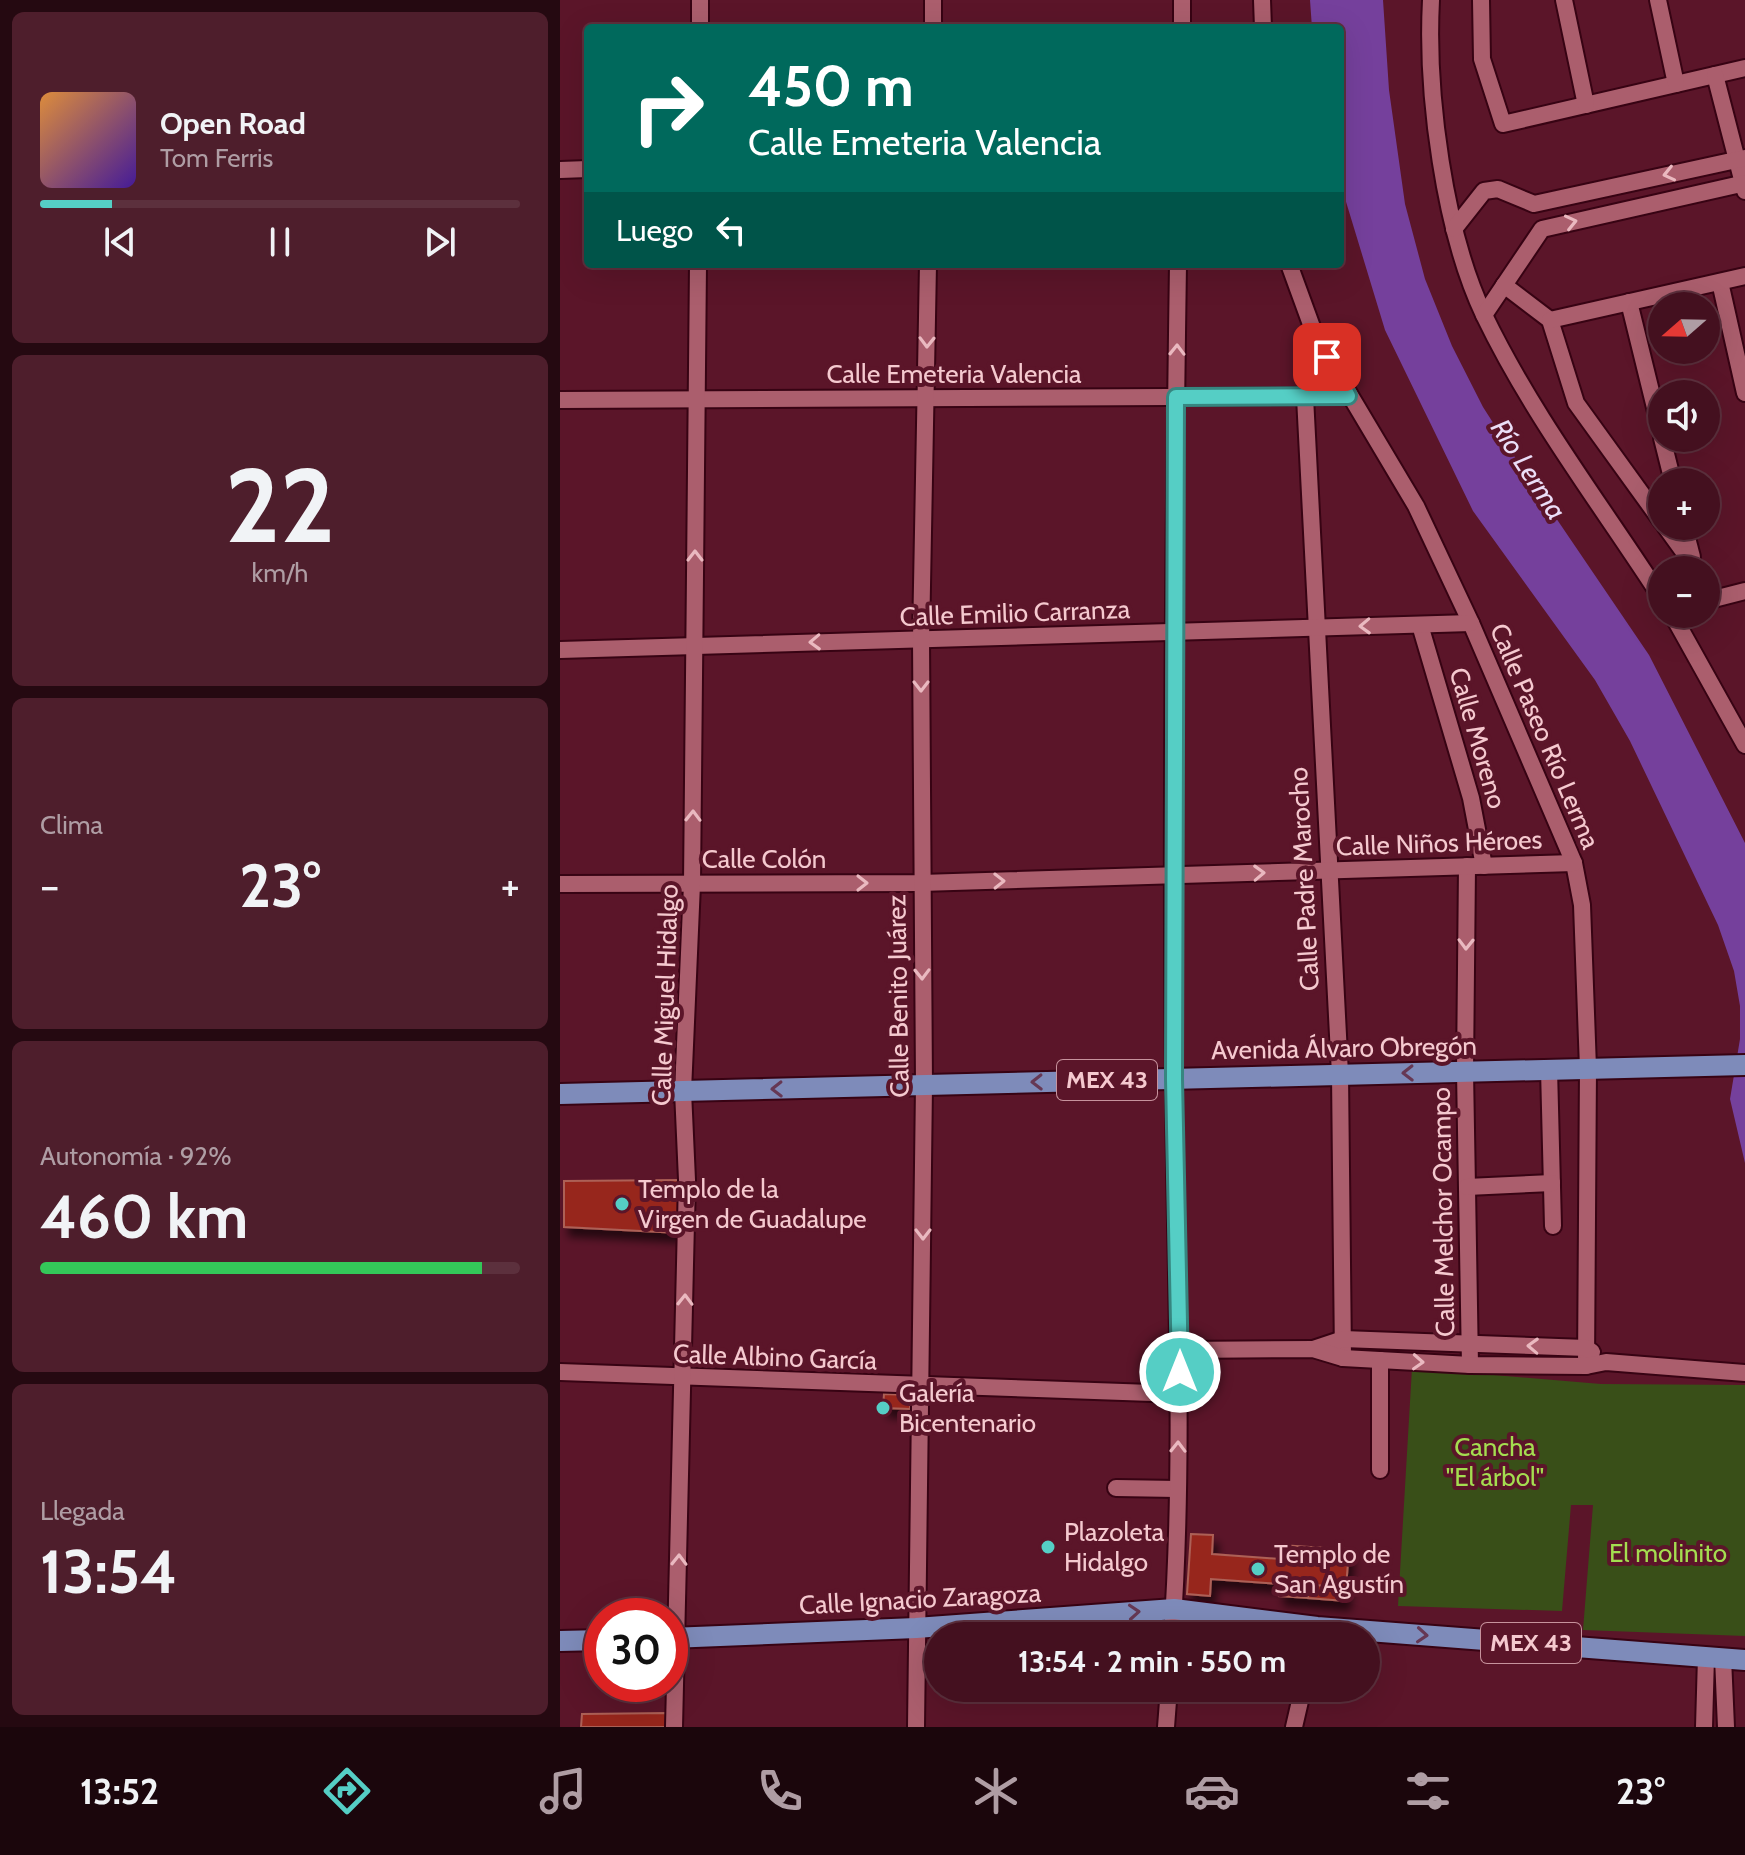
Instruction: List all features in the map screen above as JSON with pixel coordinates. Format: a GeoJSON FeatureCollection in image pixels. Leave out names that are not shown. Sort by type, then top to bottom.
{"type":"FeatureCollection","features":[{"type":"Feature","properties":{"kind":"main road","name":"Avenida Álvaro Obregón"},"geometry":{"type":"LineString","coordinates":[[560,1094],[1745,1065]]}},
{"type":"Feature","properties":{"kind":"main road","name":"Calle Ignacio Zaragoza"},"geometry":{"type":"LineString","coordinates":[[688,1637],[916,1628],[1174,1609],[1258,1622]]}},
{"type":"Feature","properties":{"kind":"main road","name":"MEX 43"},"geometry":{"type":"LineString","coordinates":[[1380,1635],[1745,1660]]}},
{"type":"Feature","properties":{"kind":"main road"},"geometry":{"type":"LineString","coordinates":[[560,1641],[584,1640]]}},
{"type":"Feature","properties":{"kind":"street"},"geometry":{"type":"LineString","coordinates":[[700,0],[700,24]]}},
{"type":"Feature","properties":{"kind":"street"},"geometry":{"type":"LineString","coordinates":[[933,0],[933,24]]}},
{"type":"Feature","properties":{"kind":"street"},"geometry":{"type":"LineString","coordinates":[[1182,0],[1182,24]]}},
{"type":"Feature","properties":{"kind":"street"},"geometry":{"type":"LineString","coordinates":[[1262,0],[1263,24]]}},
{"type":"Feature","properties":{"kind":"street"},"geometry":{"type":"LineString","coordinates":[[1431,0],[1437,122],[1454,229],[1484,315],[1520,380],[1648,577]]}},
{"type":"Feature","properties":{"kind":"street"},"geometry":{"type":"LineString","coordinates":[[1481,0],[1482,59],[1503,124],[1745,68]]}},
{"type":"Feature","properties":{"kind":"street"},"geometry":{"type":"LineString","coordinates":[[1564,0],[1586,105]]}},
{"type":"Feature","properties":{"kind":"street"},"geometry":{"type":"LineString","coordinates":[[1658,0],[1676,84]]}},
{"type":"Feature","properties":{"kind":"street"},"geometry":{"type":"LineString","coordinates":[[1484,315],[1542,229],[1744,186],[1741,158],[1715,75]]}},
{"type":"Feature","properties":{"kind":"street"},"geometry":{"type":"LineString","coordinates":[[1454,229],[1484,191],[1498,189],[1534,204],[1741,158]]}},
{"type":"Feature","properties":{"kind":"street"},"geometry":{"type":"LineString","coordinates":[[560,170],[584,169]]}},
{"type":"Feature","properties":{"kind":"street"},"geometry":{"type":"LineString","coordinates":[[1534,204],[1542,229]]}},
{"type":"Feature","properties":{"kind":"street","name":"Calle Miguel Hidalgo"},"geometry":{"type":"LineString","coordinates":[[675,1598],[687,1180],[683,1091],[692,884],[698,268]]}},
{"type":"Feature","properties":{"kind":"street","name":"Calle Benito Juárez"},"geometry":{"type":"LineString","coordinates":[[916,1727],[924,1085],[921,639],[928,268]]}},
{"type":"Feature","properties":{"kind":"street"},"geometry":{"type":"LineString","coordinates":[[1173,1622],[1180,1394],[1173,876],[1178,268]]}},
{"type":"Feature","properties":{"kind":"street","name":"Calle Paseo Río Lerma"},"geometry":{"type":"LineString","coordinates":[[1290,268],[1316,338],[1416,506],[1471,623],[1574,863],[1582,905],[1588,1068],[1586,1366]]}},
{"type":"Feature","properties":{"kind":"street"},"geometry":{"type":"LineString","coordinates":[[1550,320],[1745,276]]}},
{"type":"Feature","properties":{"kind":"street"},"geometry":{"type":"LineString","coordinates":[[1720,282],[1745,393]]}},
{"type":"Feature","properties":{"kind":"street"},"geometry":{"type":"LineString","coordinates":[[1504,285],[1550,320],[1576,403],[1648,502]]}},
{"type":"Feature","properties":{"kind":"street"},"geometry":{"type":"LineString","coordinates":[[1629,302],[1648,380]]}},
{"type":"Feature","properties":{"kind":"street","name":"Calle Emeteria Valencia"},"geometry":{"type":"LineString","coordinates":[[560,400],[1348,396]]}},
{"type":"Feature","properties":{"kind":"street","name":"Calle Padre Marocho"},"geometry":{"type":"LineString","coordinates":[[1305,397],[1314,628],[1340,1074],[1343,1358]]}},
{"type":"Feature","properties":{"kind":"street"},"geometry":{"type":"LineString","coordinates":[[1720,597],[1745,591]]}},
{"type":"Feature","properties":{"kind":"street","name":"Calle Emilio Carranza"},"geometry":{"type":"LineString","coordinates":[[560,650],[1471,623]]}},
{"type":"Feature","properties":{"kind":"street","name":"Calle Moreno"},"geometry":{"type":"LineString","coordinates":[[1420,625],[1471,798],[1475,866]]}},
{"type":"Feature","properties":{"kind":"street"},"geometry":{"type":"LineString","coordinates":[[1680,628],[1745,745]]}},
{"type":"Feature","properties":{"kind":"street","name":"Calle Niños Héroes"},"geometry":{"type":"LineString","coordinates":[[921,883],[1574,863]]}},
{"type":"Feature","properties":{"kind":"street","name":"Calle Melchor Ocampo"},"geometry":{"type":"LineString","coordinates":[[1470,1365],[1465,1071],[1475,866]]}},
{"type":"Feature","properties":{"kind":"street","name":"Calle Colón"},"geometry":{"type":"LineString","coordinates":[[560,884],[921,883]]}},
{"type":"Feature","properties":{"kind":"street"},"geometry":{"type":"LineString","coordinates":[[1549,1069],[1553,1226]]}},
{"type":"Feature","properties":{"kind":"street"},"geometry":{"type":"LineString","coordinates":[[1467,1187],[1552,1183]]}},
{"type":"Feature","properties":{"kind":"street"},"geometry":{"type":"LineString","coordinates":[[1313,1349],[1343,1339],[1586,1348],[1606,1362]]}},
{"type":"Feature","properties":{"kind":"street"},"geometry":{"type":"LineString","coordinates":[[1180,1350],[1313,1349],[1343,1358],[1470,1365],[1586,1366],[1606,1362],[1745,1373]]}},
{"type":"Feature","properties":{"kind":"street"},"geometry":{"type":"LineString","coordinates":[[1380,1360],[1380,1470]]}},
{"type":"Feature","properties":{"kind":"street","name":"Calle Albino García"},"geometry":{"type":"LineString","coordinates":[[560,1372],[1180,1394]]}},
{"type":"Feature","properties":{"kind":"street"},"geometry":{"type":"LineString","coordinates":[[1116,1488],[1177,1489]]}},
{"type":"Feature","properties":{"kind":"street"},"geometry":{"type":"LineString","coordinates":[[1704,1727],[1714,1658]]}},
{"type":"Feature","properties":{"kind":"street"},"geometry":{"type":"LineString","coordinates":[[1714,1658],[1726,1727]]}},
{"type":"Feature","properties":{"kind":"street","name":"Calle Miguel Hidalgo"},"geometry":{"type":"LineString","coordinates":[[674,1702],[674,1727]]}},
{"type":"Feature","properties":{"kind":"street"},"geometry":{"type":"LineString","coordinates":[[1166,1727],[1168,1702]]}},
{"type":"Feature","properties":{"kind":"street"},"geometry":{"type":"LineString","coordinates":[[1294,1727],[1300,1702]]}},
{"type":"Feature","properties":{"kind":"green space"},"geometry":{"type":"Polygon","coordinates":[[[1412,1368],[1601,1384],[1745,1385],[1745,1636],[1583,1630],[1593,1505],[1571,1505],[1562,1611],[1398,1606],[1412,1368]]]}},
{"type":"Feature","properties":{"kind":"shaded area"},"geometry":{"type":"Polygon","coordinates":[[[1310,0],[1383,0],[1389,90],[1405,204],[1425,279],[1452,346],[1483,407],[1649,655],[1745,843],[1745,1163],[1730,1099],[1740,1039],[1740,1006],[1734,971],[1718,925],[1630,741],[1595,680],[1473,511],[1385,330],[1344,195],[1344,24],[1312,24],[1310,0]]]}},
{"type":"Feature","properties":{"kind":"building","name":"Templo de la Virgen de Guadalupe"},"geometry":{"type":"Polygon","coordinates":[[[681,1180],[679,1233],[564,1227],[564,1181],[681,1180]]]}},
{"type":"Feature","properties":{"kind":"building"},"geometry":{"type":"Polygon","coordinates":[[[884,1394],[911,1395],[910,1409],[883,1408],[884,1394]]]}},
{"type":"Feature","properties":{"kind":"building","name":"Templo de San Agustín"},"geometry":{"type":"Polygon","coordinates":[[[1191,1534],[1213,1535],[1212,1554],[1281,1559],[1282,1545],[1309,1547],[1309,1558],[1328,1560],[1327,1586],[1308,1585],[1308,1598],[1279,1596],[1280,1584],[1211,1579],[1210,1596],[1187,1594],[1191,1534]]]}},
{"type":"Feature","properties":{"kind":"building"},"geometry":{"type":"Polygon","coordinates":[[[1309,1547],[1349,1549],[1345,1601],[1308,1598],[1308,1585],[1327,1586],[1328,1560],[1309,1558],[1309,1547]]]}},
{"type":"Feature","properties":{"kind":"building"},"geometry":{"type":"Polygon","coordinates":[[[667,1713],[667,1727],[581,1727],[582,1714],[667,1713]]]}},
{"type":"Feature","properties":{"kind":"place","name":"Templo de la Virgen de Guadalupe"},"geometry":{"type":"Point","coordinates":[622,1204]}},
{"type":"Feature","properties":{"kind":"place","name":"Galería Bicentenario"},"geometry":{"type":"Point","coordinates":[883,1408]}},
{"type":"Feature","properties":{"kind":"place","name":"Plazoleta Hidalgo"},"geometry":{"type":"Point","coordinates":[1048,1547]}},
{"type":"Feature","properties":{"kind":"place","name":"Templo de San Agustín"},"geometry":{"type":"Point","coordinates":[1258,1569]}},
{"type":"Feature","properties":{"kind":"route"},"geometry":{"type":"LineString","coordinates":[[1180,1372],[1174,1079],[1176,397],[1348,396],[1327,357]]}},
{"type":"Feature","properties":{"kind":"water label","name":"Río Lerma"},"geometry":{"type":"Point","coordinates":[1529,469]}},
{"type":"Feature","properties":{"kind":"park label","name":"Cancha \"El árbol\""},"geometry":{"type":"Point","coordinates":[1495,1462]}},
{"type":"Feature","properties":{"kind":"park label","name":"El molinito"},"geometry":{"type":"Point","coordinates":[1668,1553]}}]}
